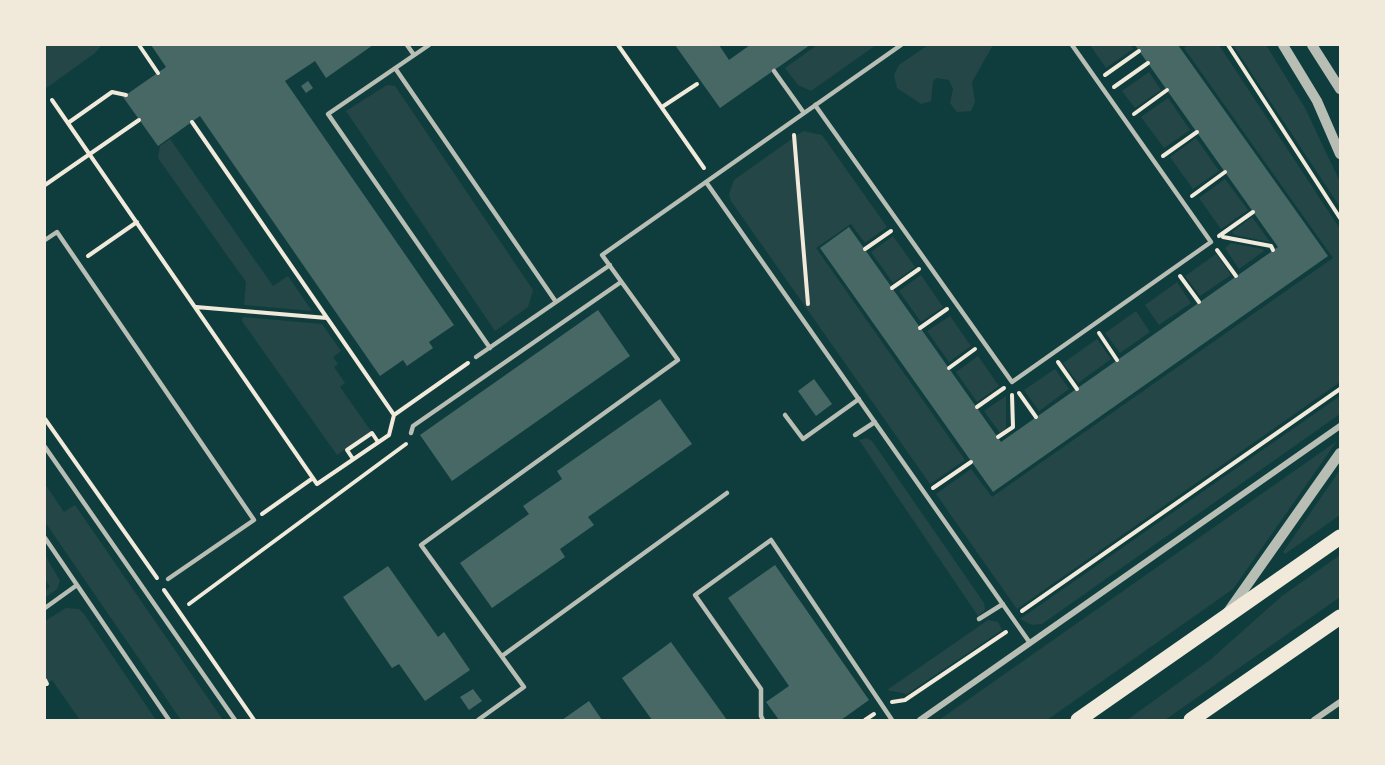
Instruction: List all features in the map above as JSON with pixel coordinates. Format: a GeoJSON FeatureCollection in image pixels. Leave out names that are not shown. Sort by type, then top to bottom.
{"type":"FeatureCollection","features":[{"type":"Feature","properties":{"kind":"main road"},"geometry":{"type":"LineString","coordinates":[[1078,720],[1340,537]]}},
{"type":"Feature","properties":{"kind":"main road"},"geometry":{"type":"LineString","coordinates":[[1191,720],[1340,617]]}},
{"type":"Feature","properties":{"kind":"street"},"geometry":{"type":"LineString","coordinates":[[1283,45],[1317,101],[1340,154]]}},
{"type":"Feature","properties":{"kind":"street"},"geometry":{"type":"LineString","coordinates":[[1312,45],[1340,89]]}},
{"type":"Feature","properties":{"kind":"street"},"geometry":{"type":"LineString","coordinates":[[920,720],[1340,426]]}},
{"type":"Feature","properties":{"kind":"street"},"geometry":{"type":"LineString","coordinates":[[1222,620],[1340,453]]}},
{"type":"Feature","properties":{"kind":"street"},"geometry":{"type":"LineString","coordinates":[[1314,720],[1340,702]]}},
{"type":"Feature","properties":{"kind":"lane"},"geometry":{"type":"LineString","coordinates":[[407,45],[414,56]]}},
{"type":"Feature","properties":{"kind":"lane"},"geometry":{"type":"LineString","coordinates":[[429,45],[328,114],[490,348]]}},
{"type":"Feature","properties":{"kind":"lane"},"geometry":{"type":"LineString","coordinates":[[478,720],[524,687],[421,545],[678,360],[602,255],[901,45]]}},
{"type":"Feature","properties":{"kind":"lane"},"geometry":{"type":"LineString","coordinates":[[815,105],[1012,382],[1212,242],[1072,45]]}},
{"type":"Feature","properties":{"kind":"lane"},"geometry":{"type":"LineString","coordinates":[[395,68],[556,302]]}},
{"type":"Feature","properties":{"kind":"lane"},"geometry":{"type":"LineString","coordinates":[[774,70],[804,113]]}},
{"type":"Feature","properties":{"kind":"lane"},"geometry":{"type":"LineString","coordinates":[[709,180],[1030,644]]}},
{"type":"Feature","properties":{"kind":"lane"},"geometry":{"type":"LineString","coordinates":[[45,240],[57,232],[254,520],[168,579]]}},
{"type":"Feature","properties":{"kind":"lane"},"geometry":{"type":"LineString","coordinates":[[476,357],[610,265]]}},
{"type":"Feature","properties":{"kind":"lane"},"geometry":{"type":"LineString","coordinates":[[411,433],[413,426],[621,282]]}},
{"type":"Feature","properties":{"kind":"lane"},"geometry":{"type":"LineString","coordinates":[[785,414],[803,439],[859,399]]}},
{"type":"Feature","properties":{"kind":"lane"},"geometry":{"type":"LineString","coordinates":[[855,435],[875,422]]}},
{"type":"Feature","properties":{"kind":"lane"},"geometry":{"type":"LineString","coordinates":[[45,447],[235,720]]}},
{"type":"Feature","properties":{"kind":"lane"},"geometry":{"type":"LineString","coordinates":[[501,656],[727,493]]}},
{"type":"Feature","properties":{"kind":"lane"},"geometry":{"type":"LineString","coordinates":[[45,538],[170,720]]}},
{"type":"Feature","properties":{"kind":"lane"},"geometry":{"type":"LineString","coordinates":[[763,720],[761,689],[694,595],[771,540],[892,720]]}},
{"type":"Feature","properties":{"kind":"lane"},"geometry":{"type":"LineString","coordinates":[[45,608],[77,585]]}},
{"type":"Feature","properties":{"kind":"lane"},"geometry":{"type":"LineString","coordinates":[[979,619],[1002,604]]}},
{"type":"Feature","properties":{"kind":"path"},"geometry":{"type":"LineString","coordinates":[[139,45],[158,73]]}},
{"type":"Feature","properties":{"kind":"path"},"geometry":{"type":"LineString","coordinates":[[618,45],[662,107],[709,180]]}},
{"type":"Feature","properties":{"kind":"path"},"geometry":{"type":"LineString","coordinates":[[1228,45],[1340,218]]}},
{"type":"Feature","properties":{"kind":"path"},"geometry":{"type":"LineString","coordinates":[[1097,81],[1139,51]]}},
{"type":"Feature","properties":{"kind":"path"},"geometry":{"type":"LineString","coordinates":[[1106,93],[1148,63]]}},
{"type":"Feature","properties":{"kind":"path"},"geometry":{"type":"LineString","coordinates":[[662,107],[697,84]]}},
{"type":"Feature","properties":{"kind":"path"},"geometry":{"type":"LineString","coordinates":[[1125,120],[1167,90]]}},
{"type":"Feature","properties":{"kind":"path"},"geometry":{"type":"LineString","coordinates":[[68,123],[112,92],[126,94]]}},
{"type":"Feature","properties":{"kind":"path"},"geometry":{"type":"LineString","coordinates":[[52,100],[317,484],[389,435],[394,415],[476,357]]}},
{"type":"Feature","properties":{"kind":"path"},"geometry":{"type":"LineString","coordinates":[[45,185],[139,120]]}},
{"type":"Feature","properties":{"kind":"path"},"geometry":{"type":"LineString","coordinates":[[793,121],[810,329]]}},
{"type":"Feature","properties":{"kind":"path"},"geometry":{"type":"LineString","coordinates":[[192,122],[394,415]]}},
{"type":"Feature","properties":{"kind":"path"},"geometry":{"type":"LineString","coordinates":[[1155,161],[1197,132]]}},
{"type":"Feature","properties":{"kind":"path"},"geometry":{"type":"LineString","coordinates":[[1183,202],[1225,172]]}},
{"type":"Feature","properties":{"kind":"path"},"geometry":{"type":"LineString","coordinates":[[1236,276],[1212,242],[1253,212]]}},
{"type":"Feature","properties":{"kind":"path"},"geometry":{"type":"LineString","coordinates":[[90,254],[137,222]]}},
{"type":"Feature","properties":{"kind":"path"},"geometry":{"type":"LineString","coordinates":[[865,249],[900,224]]}},
{"type":"Feature","properties":{"kind":"path"},"geometry":{"type":"LineString","coordinates":[[1218,237],[1271,246],[1273,250]]}},
{"type":"Feature","properties":{"kind":"path"},"geometry":{"type":"LineString","coordinates":[[892,288],[927,263]]}},
{"type":"Feature","properties":{"kind":"path"},"geometry":{"type":"LineString","coordinates":[[1174,268],[1199,302]]}},
{"type":"Feature","properties":{"kind":"path"},"geometry":{"type":"LineString","coordinates":[[921,328],[956,303]]}},
{"type":"Feature","properties":{"kind":"path"},"geometry":{"type":"LineString","coordinates":[[195,307],[327,318]]}},
{"type":"Feature","properties":{"kind":"path"},"geometry":{"type":"LineString","coordinates":[[1093,325],[1118,360]]}},
{"type":"Feature","properties":{"kind":"path"},"geometry":{"type":"LineString","coordinates":[[949,368],[984,343]]}},
{"type":"Feature","properties":{"kind":"path"},"geometry":{"type":"LineString","coordinates":[[1052,354],[1077,389]]}},
{"type":"Feature","properties":{"kind":"path"},"geometry":{"type":"LineString","coordinates":[[977,407],[1012,382]]}},
{"type":"Feature","properties":{"kind":"path"},"geometry":{"type":"LineString","coordinates":[[1012,382],[1036,417]]}},
{"type":"Feature","properties":{"kind":"path"},"geometry":{"type":"LineString","coordinates":[[998,437],[1013,427],[1012,382]]}},
{"type":"Feature","properties":{"kind":"path"},"geometry":{"type":"LineString","coordinates":[[1017,615],[1340,389]]}},
{"type":"Feature","properties":{"kind":"path"},"geometry":{"type":"LineString","coordinates":[[45,419],[254,720]]}},
{"type":"Feature","properties":{"kind":"path"},"geometry":{"type":"LineString","coordinates":[[353,459],[347,450],[363,439],[372,433],[378,442]]}},
{"type":"Feature","properties":{"kind":"path"},"geometry":{"type":"LineString","coordinates":[[189,604],[406,444],[411,433]]}},
{"type":"Feature","properties":{"kind":"path"},"geometry":{"type":"LineString","coordinates":[[925,494],[971,462]]}},
{"type":"Feature","properties":{"kind":"path"},"geometry":{"type":"LineString","coordinates":[[266,511],[314,478]]}},
{"type":"Feature","properties":{"kind":"path"},"geometry":{"type":"LineString","coordinates":[[891,702],[905,700],[1006,632]]}},
{"type":"Feature","properties":{"kind":"shaded area"},"geometry":{"type":"Polygon","coordinates":[[[45,45],[102,45],[95,53],[45,89],[45,45]]]}},
{"type":"Feature","properties":{"kind":"shaded area"},"geometry":{"type":"Polygon","coordinates":[[[817,45],[876,45],[811,91],[798,85],[785,68],[817,45]]]}},
{"type":"Feature","properties":{"kind":"shaded area"},"geometry":{"type":"Polygon","coordinates":[[[928,45],[993,45],[972,82],[975,102],[971,111],[957,112],[950,103],[953,89],[949,80],[937,78],[933,81],[931,101],[921,104],[897,88],[894,75],[899,65],[928,45]]]}},
{"type":"Feature","properties":{"kind":"shaded area"},"geometry":{"type":"Polygon","coordinates":[[[1090,45],[1130,45],[1133,49],[1106,68],[1090,45]]]}},
{"type":"Feature","properties":{"kind":"shaded area"},"geometry":{"type":"Polygon","coordinates":[[[1188,45],[1219,45],[1340,229],[1340,382],[1017,609],[936,494],[971,469],[992,497],[1333,258],[1184,48],[1188,45]]]}},
{"type":"Feature","properties":{"kind":"shaded area"},"geometry":{"type":"Polygon","coordinates":[[[1233,45],[1266,45],[1305,108],[1340,182],[1340,207],[1233,45]]]}},
{"type":"Feature","properties":{"kind":"shaded area"},"geometry":{"type":"Polygon","coordinates":[[[1149,72],[1161,90],[1135,108],[1122,91],[1149,72]]]}},
{"type":"Feature","properties":{"kind":"shaded area"},"geometry":{"type":"Polygon","coordinates":[[[387,85],[395,86],[533,290],[528,307],[495,331],[346,111],[387,85]]]}},
{"type":"Feature","properties":{"kind":"shaded area"},"geometry":{"type":"Polygon","coordinates":[[[1168,98],[1190,130],[1164,148],[1141,117],[1168,98]]]}},
{"type":"Feature","properties":{"kind":"shaded area"},"geometry":{"type":"Polygon","coordinates":[[[803,131],[822,135],[887,227],[865,243],[851,224],[816,248],[965,460],[930,484],[731,201],[729,194],[734,180],[803,131]]]}},
{"type":"Feature","properties":{"kind":"shaded area"},"geometry":{"type":"Polygon","coordinates":[[[1196,138],[1219,171],[1193,189],[1170,157],[1196,138]]]}},
{"type":"Feature","properties":{"kind":"shaded area"},"geometry":{"type":"Polygon","coordinates":[[[170,139],[273,286],[288,276],[312,311],[244,305],[246,282],[158,158],[160,146],[170,139]]]}},
{"type":"Feature","properties":{"kind":"shaded area"},"geometry":{"type":"Polygon","coordinates":[[[1225,179],[1248,210],[1221,229],[1199,198],[1225,179]]]}},
{"type":"Feature","properties":{"kind":"shaded area"},"geometry":{"type":"Polygon","coordinates":[[[1252,217],[1270,242],[1235,235],[1232,232],[1252,217]]]}},
{"type":"Feature","properties":{"kind":"shaded area"},"geometry":{"type":"Polygon","coordinates":[[[893,236],[915,267],[893,283],[871,252],[893,236]]]}},
{"type":"Feature","properties":{"kind":"shaded area"},"geometry":{"type":"Polygon","coordinates":[[[1231,243],[1264,251],[1239,269],[1225,248],[1231,243]]]}},
{"type":"Feature","properties":{"kind":"shaded area"},"geometry":{"type":"Polygon","coordinates":[[[1216,254],[1231,275],[1200,296],[1185,276],[1216,254]]]}},
{"type":"Feature","properties":{"kind":"shaded area"},"geometry":{"type":"Polygon","coordinates":[[[921,275],[943,307],[921,322],[899,291],[921,275]]]}},
{"type":"Feature","properties":{"kind":"shaded area"},"geometry":{"type":"Polygon","coordinates":[[[1177,282],[1191,303],[1159,325],[1145,305],[1177,282]]]}},
{"type":"Feature","properties":{"kind":"shaded area"},"geometry":{"type":"Polygon","coordinates":[[[1136,311],[1150,332],[1120,353],[1105,333],[1136,311]]]}},
{"type":"Feature","properties":{"kind":"shaded area"},"geometry":{"type":"Polygon","coordinates":[[[950,316],[971,346],[949,362],[927,331],[950,316]]]}},
{"type":"Feature","properties":{"kind":"shaded area"},"geometry":{"type":"Polygon","coordinates":[[[243,317],[322,324],[341,351],[333,357],[338,364],[334,367],[345,383],[340,387],[371,431],[337,455],[242,321],[243,317]]]}},
{"type":"Feature","properties":{"kind":"shaded area"},"geometry":{"type":"Polygon","coordinates":[[[1097,339],[1111,359],[1078,383],[1063,363],[1097,339]]]}},
{"type":"Feature","properties":{"kind":"shaded area"},"geometry":{"type":"Polygon","coordinates":[[[978,356],[999,386],[977,402],[956,372],[978,356]]]}},
{"type":"Feature","properties":{"kind":"shaded area"},"geometry":{"type":"Polygon","coordinates":[[[1055,369],[1069,389],[1039,411],[1024,390],[1055,369]]]}},
{"type":"Feature","properties":{"kind":"shaded area"},"geometry":{"type":"Polygon","coordinates":[[[1006,396],[1006,428],[1000,433],[984,411],[1006,396]]]}},
{"type":"Feature","properties":{"kind":"shaded area"},"geometry":{"type":"Polygon","coordinates":[[[1340,396],[1340,414],[1042,624],[1032,625],[1020,619],[1340,396]]]}},
{"type":"Feature","properties":{"kind":"shaded area"},"geometry":{"type":"Polygon","coordinates":[[[867,438],[872,441],[984,603],[985,610],[978,616],[859,440],[867,438]]]}},
{"type":"Feature","properties":{"kind":"shaded area"},"geometry":{"type":"Polygon","coordinates":[[[1337,441],[1233,589],[1047,720],[939,720],[1337,441]]]}},
{"type":"Feature","properties":{"kind":"shaded area"},"geometry":{"type":"Polygon","coordinates":[[[1340,470],[1340,515],[1285,554],[1283,552],[1340,470]]]}},
{"type":"Feature","properties":{"kind":"shaded area"},"geometry":{"type":"Polygon","coordinates":[[[45,484],[64,512],[75,505],[223,720],[181,720],[45,522],[45,484]]]}},
{"type":"Feature","properties":{"kind":"shaded area"},"geometry":{"type":"Polygon","coordinates":[[[45,555],[60,581],[57,589],[45,598],[45,590],[50,587],[45,579],[45,555]]]}},
{"type":"Feature","properties":{"kind":"shaded area"},"geometry":{"type":"Polygon","coordinates":[[[1340,555],[1340,597],[1165,720],[1127,720],[1210,660],[1282,596],[1340,555]]]}},
{"type":"Feature","properties":{"kind":"shaded area"},"geometry":{"type":"Polygon","coordinates":[[[66,608],[79,609],[84,614],[156,720],[80,720],[52,680],[45,685],[45,621],[66,608]]]}},
{"type":"Feature","properties":{"kind":"shaded area"},"geometry":{"type":"Polygon","coordinates":[[[988,620],[998,622],[1002,630],[907,694],[887,690],[988,620]]]}},
{"type":"Feature","properties":{"kind":"building"},"geometry":{"type":"Polygon","coordinates":[[[151,45],[373,45],[326,78],[315,61],[285,81],[454,325],[429,342],[433,348],[407,366],[403,360],[380,376],[200,116],[158,146],[123,97],[166,67],[151,45]]]}},
{"type":"Feature","properties":{"kind":"building"},"geometry":{"type":"Polygon","coordinates":[[[675,45],[719,45],[729,60],[750,45],[810,45],[720,108],[675,45]]]}},
{"type":"Feature","properties":{"kind":"building"},"geometry":{"type":"Polygon","coordinates":[[[1135,45],[1178,45],[1328,256],[993,492],[820,248],[849,227],[1001,442],[1278,247],[1135,45]]]}},
{"type":"Feature","properties":{"kind":"building"},"geometry":{"type":"Polygon","coordinates":[[[308,81],[313,88],[306,93],[301,86],[308,81]]]}},
{"type":"Feature","properties":{"kind":"building"},"geometry":{"type":"Polygon","coordinates":[[[598,310],[630,356],[452,481],[420,435],[598,310]]]}},
{"type":"Feature","properties":{"kind":"building"},"geometry":{"type":"Polygon","coordinates":[[[814,379],[832,404],[816,416],[798,391],[814,379]]]}},
{"type":"Feature","properties":{"kind":"building"},"geometry":{"type":"Polygon","coordinates":[[[660,399],[692,444],[588,517],[594,525],[560,549],[565,557],[492,608],[460,563],[529,514],[523,506],[562,479],[557,471],[660,399]]]}},
{"type":"Feature","properties":{"kind":"building"},"geometry":{"type":"Polygon","coordinates":[[[775,565],[869,700],[841,720],[779,720],[766,702],[789,686],[728,598],[775,565]]]}},
{"type":"Feature","properties":{"kind":"building"},"geometry":{"type":"Polygon","coordinates":[[[388,566],[438,637],[444,632],[470,670],[425,701],[399,664],[392,668],[343,597],[388,566]]]}},
{"type":"Feature","properties":{"kind":"building"},"geometry":{"type":"Polygon","coordinates":[[[671,642],[727,720],[652,720],[622,678],[671,642]]]}},
{"type":"Feature","properties":{"kind":"building"},"geometry":{"type":"Polygon","coordinates":[[[473,689],[482,701],[469,710],[460,697],[473,689]]]}},
{"type":"Feature","properties":{"kind":"building"},"geometry":{"type":"Polygon","coordinates":[[[589,701],[602,720],[562,720],[589,701]]]}}]}
